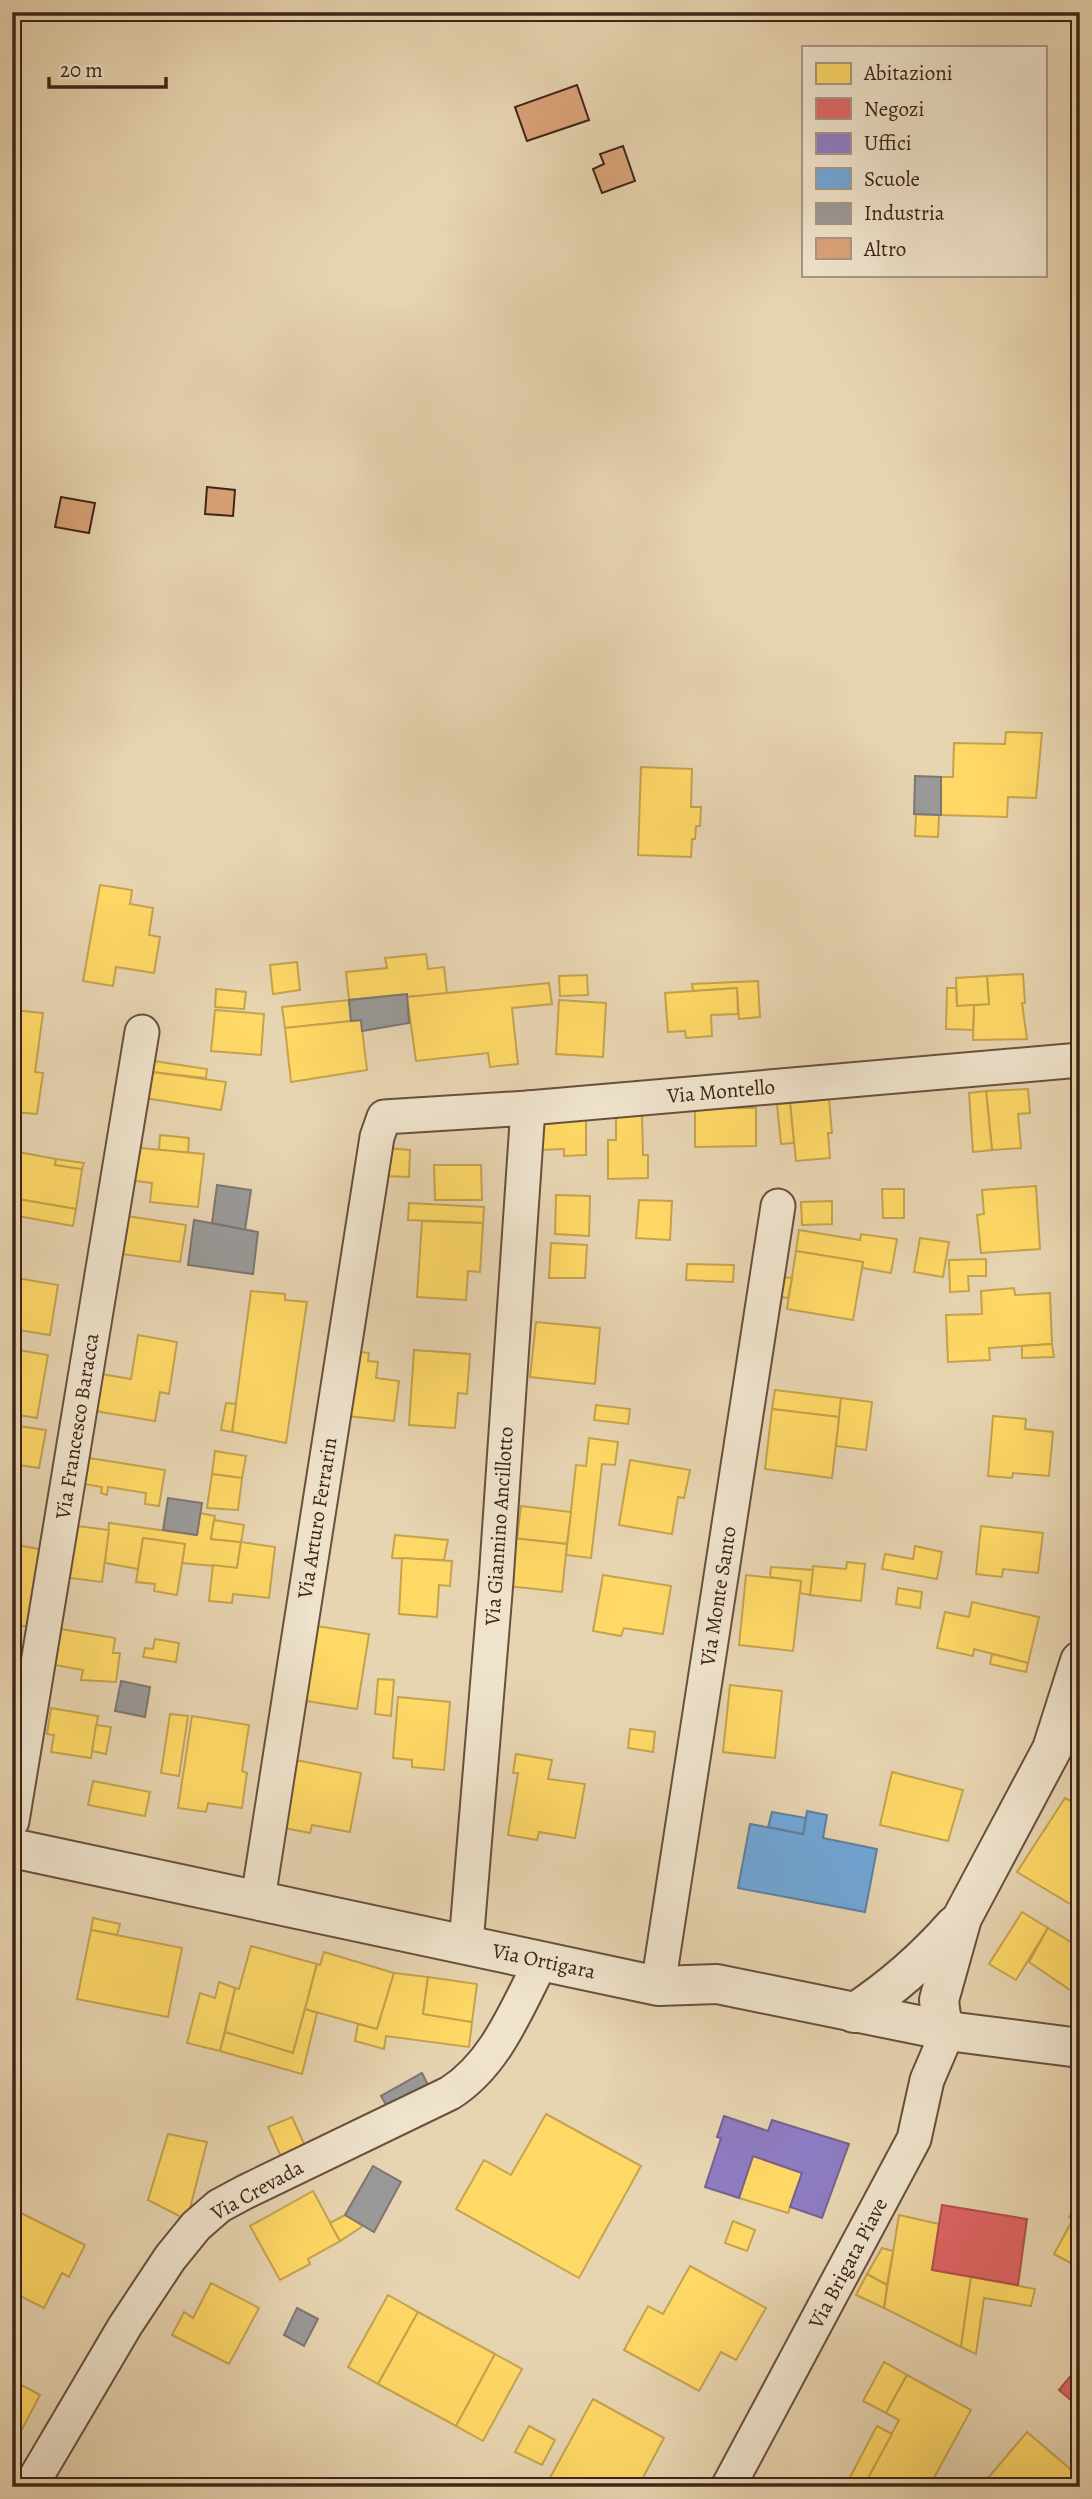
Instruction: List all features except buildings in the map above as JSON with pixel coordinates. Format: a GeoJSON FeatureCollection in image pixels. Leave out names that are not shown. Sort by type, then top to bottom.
{"type":"FeatureCollection","features":[{"type":"Feature","properties":{"kind":"street","name":"Via Francesco Baracca"},"geometry":{"type":"LineString","coordinates":[[12,1821],[142,1032]]}},
{"type":"Feature","properties":{"kind":"street","name":"Via Montello"},"geometry":{"type":"LineString","coordinates":[[377,1137],[384,1117],[528,1108],[1080,1060]]}},
{"type":"Feature","properties":{"kind":"street","name":"Via Giannino Ancillotto"},"geometry":{"type":"LineString","coordinates":[[466,1944],[496,1581],[528,1108]]}},
{"type":"Feature","properties":{"kind":"street","name":"Via Arturo Ferrarin"},"geometry":{"type":"LineString","coordinates":[[258,1899],[377,1137]]}},
{"type":"Feature","properties":{"kind":"street","name":"Via Monte Santo"},"geometry":{"type":"LineString","coordinates":[[658,1986],[778,1206]]}},
{"type":"Feature","properties":{"kind":"street"},"geometry":{"type":"LineString","coordinates":[[948,2031],[941,2017],[939,2000],[962,1918],[1052,1749],[1080,1661]]}},
{"type":"Feature","properties":{"kind":"street","name":"Via Ortigara"},"geometry":{"type":"LineString","coordinates":[[12,1848],[542,1959],[658,1986],[717,1984],[948,2031],[1080,2048]]}},
{"type":"Feature","properties":{"kind":"street"},"geometry":{"type":"LineString","coordinates":[[854,2013],[887,1991],[931,1952],[962,1918]]}},
{"type":"Feature","properties":{"kind":"street","name":"Via Crevada"},"geometry":{"type":"LineString","coordinates":[[30,2487],[125,2326],[170,2258],[196,2226],[219,2206],[245,2192],[450,2093],[471,2080],[488,2059],[542,1959]]}},
{"type":"Feature","properties":{"kind":"street","name":"Via Brigata Piave"},"geometry":{"type":"LineString","coordinates":[[728,2487],[914,2139],[927,2080],[948,2031]]}}]}
